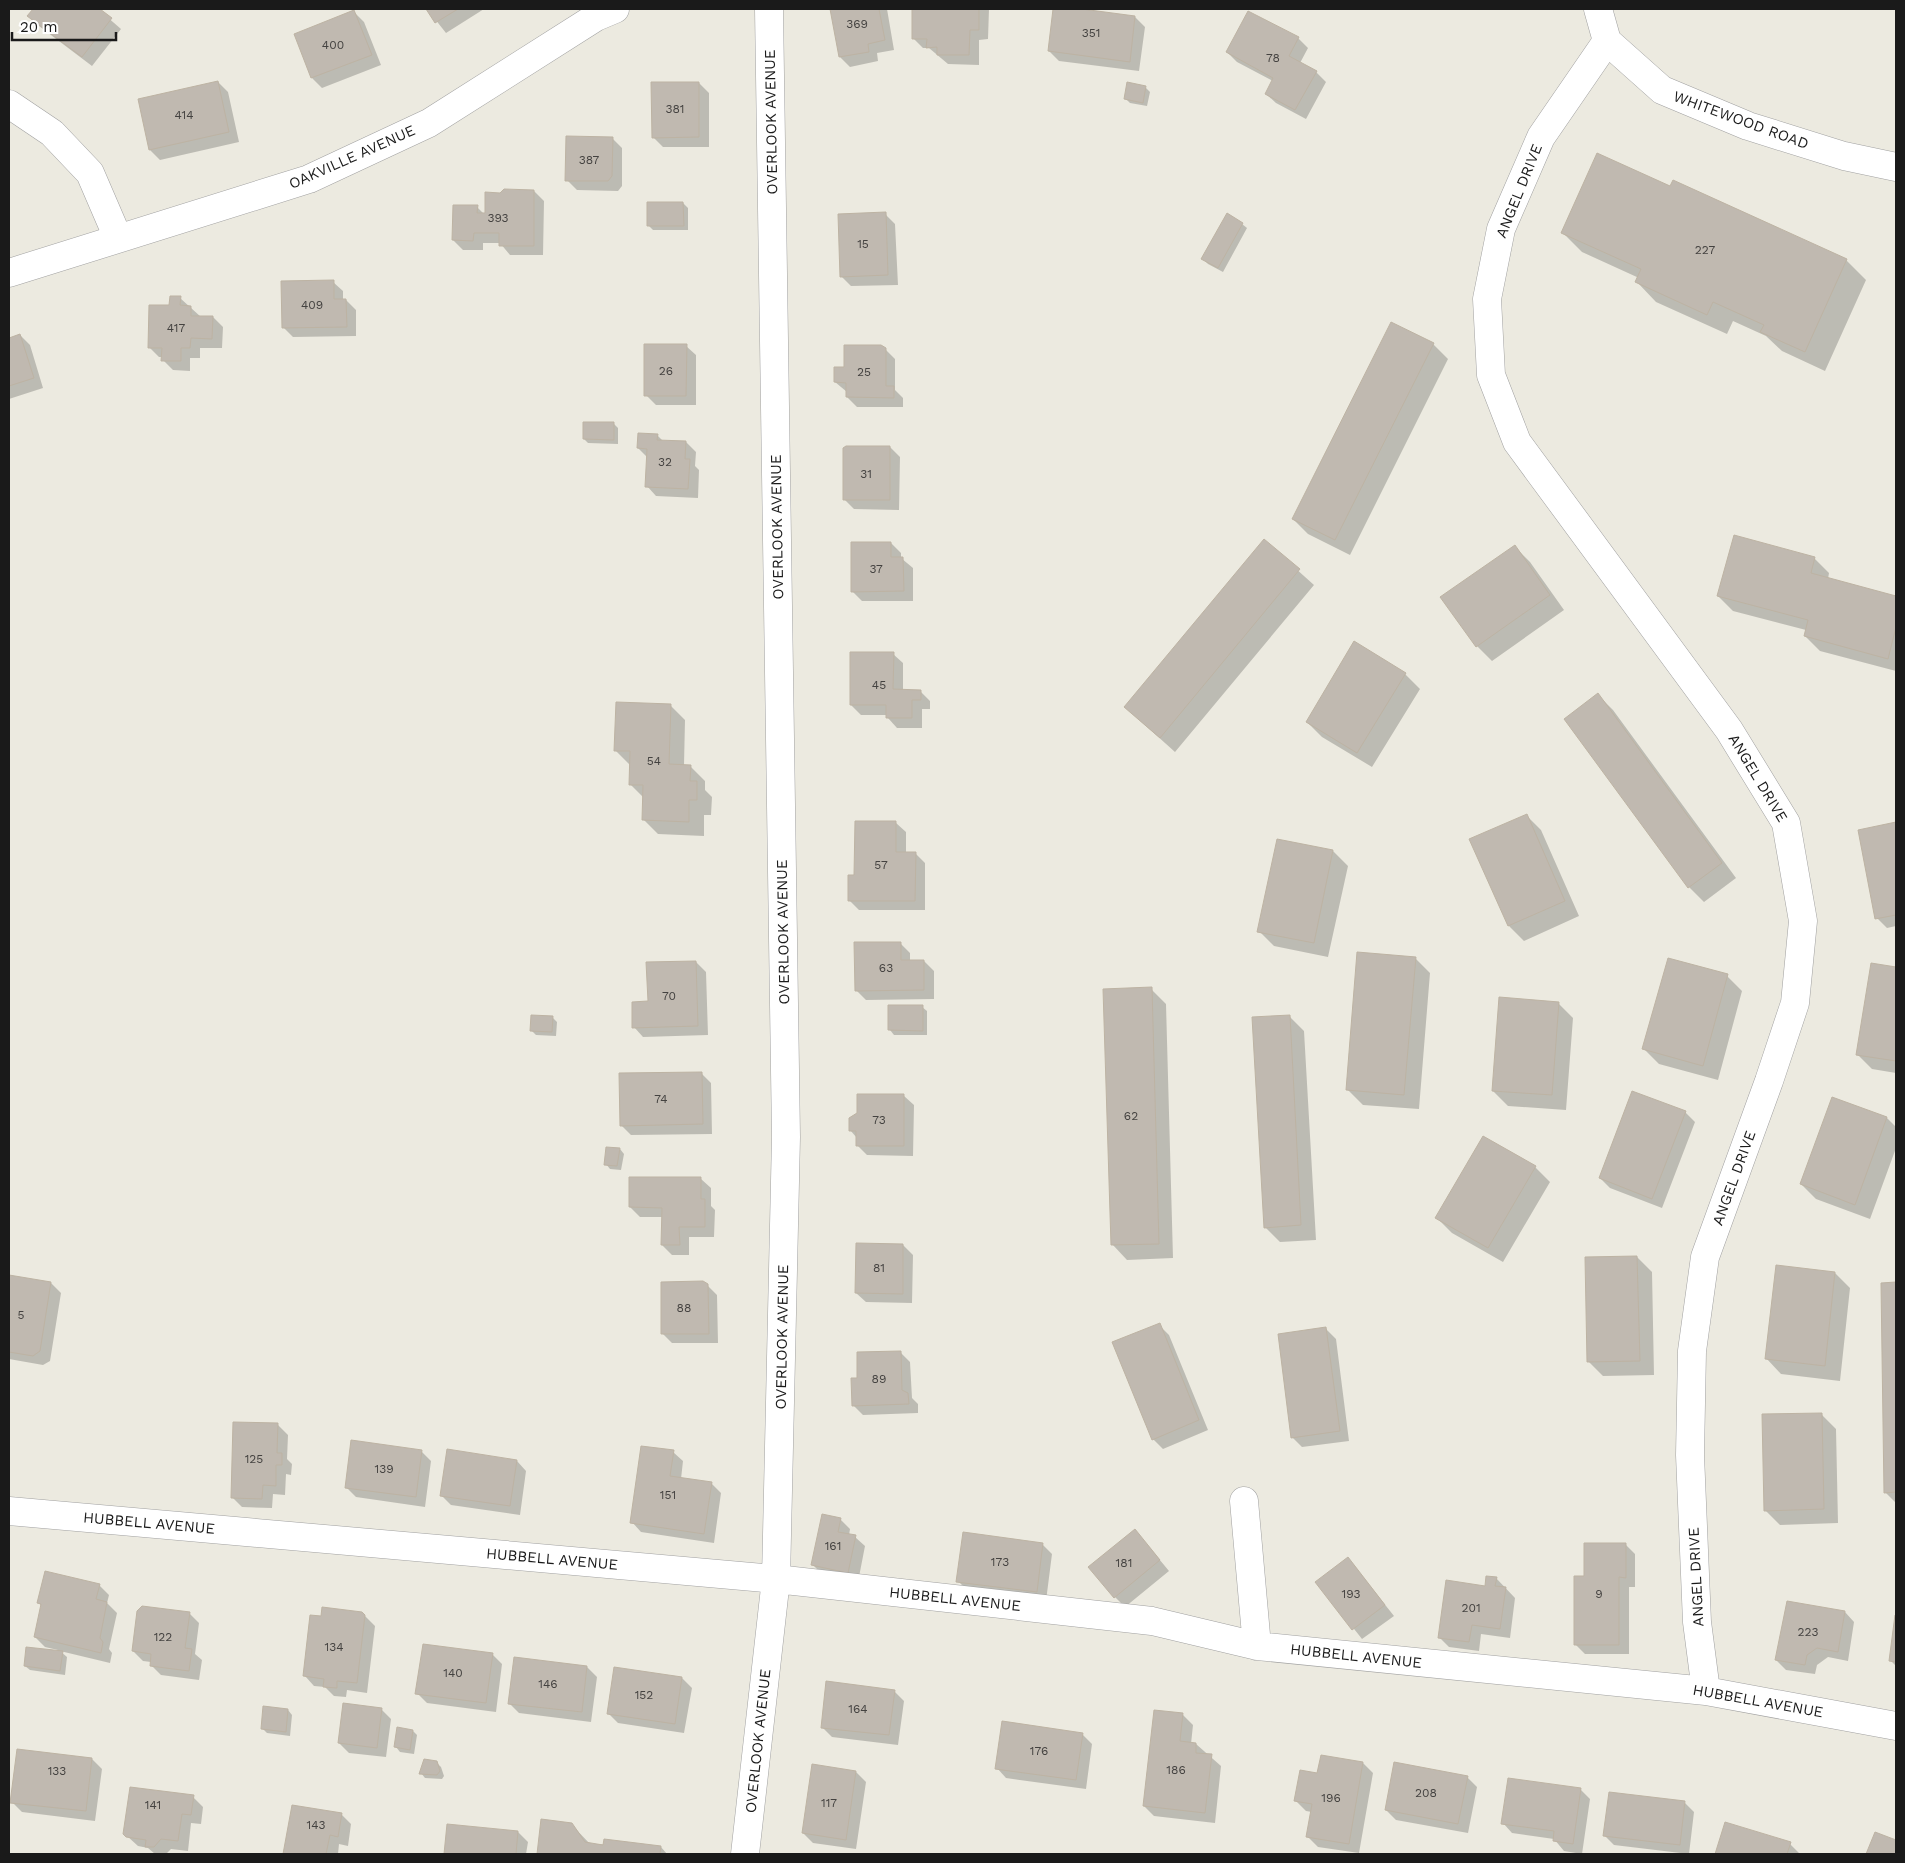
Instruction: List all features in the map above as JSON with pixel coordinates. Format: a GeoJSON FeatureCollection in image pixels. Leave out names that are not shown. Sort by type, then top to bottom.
{"type":"FeatureCollection","features":[{"type":"Feature","properties":{"kind":"street","name":"OAKVILLE AVENUE"},"geometry":{"type":"LineString","coordinates":[[9,273],[309,179],[429,123],[596,17],[615,9]]}},
{"type":"Feature","properties":{"kind":"street","name":"OVERLOOK AVENUE"},"geometry":{"type":"LineString","coordinates":[[745,1854],[776,1579],[786,1137],[769,9]]}},
{"type":"Feature","properties":{"kind":"street"},"geometry":{"type":"LineString","coordinates":[[1598,9],[1607,41]]}},
{"type":"Feature","properties":{"kind":"street","name":"WHITEWOOD ROAD"},"geometry":{"type":"LineString","coordinates":[[1607,41],[1662,90],[1757,128],[1844,156],[1896,167]]}},
{"type":"Feature","properties":{"kind":"street","name":"ANGEL DRIVE"},"geometry":{"type":"LineString","coordinates":[[1607,41],[1540,137],[1501,229],[1487,298],[1491,375],[1517,442],[1729,730],[1786,823],[1802,921],[1795,1003],[1769,1081],[1705,1257],[1692,1351],[1690,1455],[1697,1622],[1706,1691]]}},
{"type":"Feature","properties":{"kind":"street"},"geometry":{"type":"LineString","coordinates":[[9,104],[52,132],[90,173],[118,238]]}},
{"type":"Feature","properties":{"kind":"street"},"geometry":{"type":"LineString","coordinates":[[1244,1501],[1257,1646]]}},
{"type":"Feature","properties":{"kind":"street","name":"HUBBELL AVENUE"},"geometry":{"type":"LineString","coordinates":[[9,1511],[776,1579],[1152,1621],[1257,1646],[1706,1691],[1896,1726]]}},
{"type":"Feature","properties":{"kind":"building"},"geometry":{"type":"Polygon","coordinates":[[[33,9],[100,9],[112,18],[82,57],[27,16],[33,9]]]}},
{"type":"Feature","properties":{"kind":"building"},"geometry":{"type":"Polygon","coordinates":[[[426,9],[458,9],[435,23],[426,9]]]}},
{"type":"Feature","properties":{"kind":"building"},"geometry":{"type":"Polygon","coordinates":[[[830,9],[879,9],[885,40],[868,44],[869,52],[839,57],[830,9]]]}},
{"type":"Feature","properties":{"kind":"building"},"geometry":{"type":"Polygon","coordinates":[[[912,9],[979,9],[979,30],[970,30],[969,55],[937,55],[937,47],[926,48],[927,39],[912,39],[912,9]]]}},
{"type":"Feature","properties":{"kind":"building"},"geometry":{"type":"Polygon","coordinates":[[[1053,9],[1082,9],[1135,16],[1130,62],[1048,51],[1053,9]]]}},
{"type":"Feature","properties":{"kind":"building"},"geometry":{"type":"Polygon","coordinates":[[[354,10],[372,55],[311,78],[294,34],[354,10]]]}},
{"type":"Feature","properties":{"kind":"building"},"geometry":{"type":"Polygon","coordinates":[[[1248,11],[1299,37],[1289,56],[1317,71],[1295,110],[1265,94],[1273,78],[1226,52],[1248,11]]]}},
{"type":"Feature","properties":{"kind":"building"},"geometry":{"type":"Polygon","coordinates":[[[218,81],[229,132],[149,150],[138,99],[218,81]]]}},
{"type":"Feature","properties":{"kind":"building"},"geometry":{"type":"Polygon","coordinates":[[[651,82],[699,82],[699,137],[652,138],[651,82]]]}},
{"type":"Feature","properties":{"kind":"building"},"geometry":{"type":"Polygon","coordinates":[[[1127,82],[1146,86],[1143,103],[1124,99],[1127,82]]]}},
{"type":"Feature","properties":{"kind":"building"},"geometry":{"type":"Polygon","coordinates":[[[566,136],[613,137],[612,176],[608,181],[565,181],[566,136]]]}},
{"type":"Feature","properties":{"kind":"building"},"geometry":{"type":"Polygon","coordinates":[[[1597,153],[1670,186],[1673,180],[1847,259],[1805,352],[1760,332],[1764,325],[1713,302],[1707,315],[1635,282],[1641,269],[1561,233],[1597,153]]]}},
{"type":"Feature","properties":{"kind":"building"},"geometry":{"type":"Polygon","coordinates":[[[504,189],[534,190],[534,246],[499,246],[499,233],[474,233],[473,241],[452,240],[453,205],[478,205],[477,213],[485,213],[485,192],[500,193],[504,189]]]}},
{"type":"Feature","properties":{"kind":"building"},"geometry":{"type":"Polygon","coordinates":[[[647,202],[683,202],[684,226],[647,226],[647,202]]]}},
{"type":"Feature","properties":{"kind":"building"},"geometry":{"type":"Polygon","coordinates":[[[886,212],[888,275],[840,277],[838,214],[886,212]]]}},
{"type":"Feature","properties":{"kind":"building"},"geometry":{"type":"Polygon","coordinates":[[[1227,213],[1243,223],[1218,268],[1201,259],[1227,213]]]}},
{"type":"Feature","properties":{"kind":"building"},"geometry":{"type":"Polygon","coordinates":[[[334,280],[334,299],[346,299],[347,327],[282,328],[281,281],[334,280]]]}},
{"type":"Feature","properties":{"kind":"building"},"geometry":{"type":"Polygon","coordinates":[[[170,296],[181,296],[180,305],[191,306],[191,316],[213,316],[212,339],[191,338],[190,348],[181,348],[181,361],[161,361],[162,348],[148,348],[149,305],[169,305],[170,296]]]}},
{"type":"Feature","properties":{"kind":"building"},"geometry":{"type":"Polygon","coordinates":[[[1391,322],[1434,343],[1335,540],[1292,519],[1391,322]]]}},
{"type":"Feature","properties":{"kind":"building"},"geometry":{"type":"Polygon","coordinates":[[[20,334],[34,378],[9,386],[9,338],[20,334]]]}},
{"type":"Feature","properties":{"kind":"building"},"geometry":{"type":"Polygon","coordinates":[[[644,344],[687,344],[686,396],[644,396],[644,344]]]}},
{"type":"Feature","properties":{"kind":"building"},"geometry":{"type":"Polygon","coordinates":[[[844,345],[881,345],[886,348],[886,386],[894,386],[894,398],[846,397],[846,383],[834,382],[834,367],[844,367],[844,345]]]}},
{"type":"Feature","properties":{"kind":"building"},"geometry":{"type":"Polygon","coordinates":[[[583,422],[614,422],[614,440],[583,439],[583,422]]]}},
{"type":"Feature","properties":{"kind":"building"},"geometry":{"type":"Polygon","coordinates":[[[638,433],[658,434],[657,440],[686,441],[685,459],[690,459],[688,489],[645,487],[647,449],[637,448],[638,433]]]}},
{"type":"Feature","properties":{"kind":"building"},"geometry":{"type":"Polygon","coordinates":[[[846,446],[890,446],[890,500],[843,500],[843,448],[846,446]]]}},
{"type":"Feature","properties":{"kind":"building"},"geometry":{"type":"Polygon","coordinates":[[[1734,535],[1815,557],[1811,573],[1896,596],[1896,627],[1888,659],[1804,636],[1808,620],[1717,596],[1734,535]]]}},
{"type":"Feature","properties":{"kind":"building"},"geometry":{"type":"Polygon","coordinates":[[[1264,539],[1300,569],[1160,738],[1124,707],[1264,539]]]}},
{"type":"Feature","properties":{"kind":"building"},"geometry":{"type":"Polygon","coordinates":[[[851,542],[891,542],[891,557],[903,557],[904,591],[851,592],[851,542]]]}},
{"type":"Feature","properties":{"kind":"building"},"geometry":{"type":"Polygon","coordinates":[[[1515,545],[1550,595],[1476,647],[1440,597],[1515,545]]]}},
{"type":"Feature","properties":{"kind":"building"},"geometry":{"type":"Polygon","coordinates":[[[1354,641],[1406,673],[1357,753],[1306,722],[1354,641]]]}},
{"type":"Feature","properties":{"kind":"building"},"geometry":{"type":"Polygon","coordinates":[[[850,652],[894,652],[893,689],[921,690],[921,700],[912,700],[912,718],[886,718],[886,705],[850,705],[850,652]]]}},
{"type":"Feature","properties":{"kind":"building"},"geometry":{"type":"Polygon","coordinates":[[[1598,693],[1722,863],[1688,888],[1564,719],[1598,693]]]}},
{"type":"Feature","properties":{"kind":"building"},"geometry":{"type":"Polygon","coordinates":[[[616,702],[671,704],[669,764],[691,765],[690,781],[697,781],[697,800],[689,800],[689,822],[642,820],[643,785],[629,785],[630,751],[614,751],[616,702]]]}},
{"type":"Feature","properties":{"kind":"building"},"geometry":{"type":"Polygon","coordinates":[[[1527,814],[1565,901],[1508,926],[1469,839],[1527,814]]]}},
{"type":"Feature","properties":{"kind":"building"},"geometry":{"type":"Polygon","coordinates":[[[855,821],[896,821],[896,852],[916,852],[915,901],[848,901],[848,875],[854,875],[855,821]]]}},
{"type":"Feature","properties":{"kind":"building"},"geometry":{"type":"Polygon","coordinates":[[[1896,822],[1896,915],[1875,919],[1858,830],[1896,822]]]}},
{"type":"Feature","properties":{"kind":"building"},"geometry":{"type":"Polygon","coordinates":[[[1277,839],[1333,850],[1314,943],[1257,932],[1277,839]]]}},
{"type":"Feature","properties":{"kind":"building"},"geometry":{"type":"Polygon","coordinates":[[[854,942],[901,942],[901,960],[924,960],[924,990],[855,991],[854,942]]]}},
{"type":"Feature","properties":{"kind":"building"},"geometry":{"type":"Polygon","coordinates":[[[1357,952],[1416,957],[1404,1095],[1346,1090],[1357,952]]]}},
{"type":"Feature","properties":{"kind":"building"},"geometry":{"type":"Polygon","coordinates":[[[1668,958],[1728,974],[1703,1066],[1642,1049],[1668,958]]]}},
{"type":"Feature","properties":{"kind":"building"},"geometry":{"type":"Polygon","coordinates":[[[696,961],[698,1026],[632,1028],[632,1002],[648,1001],[646,962],[696,961]]]}},
{"type":"Feature","properties":{"kind":"building"},"geometry":{"type":"Polygon","coordinates":[[[1871,963],[1896,967],[1896,1061],[1856,1055],[1871,963]]]}},
{"type":"Feature","properties":{"kind":"building"},"geometry":{"type":"Polygon","coordinates":[[[1152,987],[1159,1244],[1111,1245],[1103,989],[1152,987]]]}},
{"type":"Feature","properties":{"kind":"building"},"geometry":{"type":"Polygon","coordinates":[[[1499,997],[1559,1002],[1552,1095],[1492,1091],[1499,997]]]}},
{"type":"Feature","properties":{"kind":"building"},"geometry":{"type":"Polygon","coordinates":[[[888,1005],[923,1005],[923,1031],[888,1030],[888,1005]]]}},
{"type":"Feature","properties":{"kind":"building"},"geometry":{"type":"Polygon","coordinates":[[[531,1015],[553,1016],[552,1032],[530,1031],[531,1015]]]}},
{"type":"Feature","properties":{"kind":"building"},"geometry":{"type":"Polygon","coordinates":[[[1290,1015],[1301,1225],[1264,1228],[1252,1017],[1290,1015]]]}},
{"type":"Feature","properties":{"kind":"building"},"geometry":{"type":"Polygon","coordinates":[[[702,1072],[703,1124],[620,1126],[619,1073],[702,1072]]]}},
{"type":"Feature","properties":{"kind":"building"},"geometry":{"type":"Polygon","coordinates":[[[1632,1091],[1686,1111],[1652,1199],[1599,1178],[1632,1091]]]}},
{"type":"Feature","properties":{"kind":"building"},"geometry":{"type":"Polygon","coordinates":[[[857,1094],[904,1094],[904,1146],[856,1146],[856,1131],[849,1131],[849,1118],[857,1113],[857,1094]]]}},
{"type":"Feature","properties":{"kind":"building"},"geometry":{"type":"Polygon","coordinates":[[[1832,1097],[1887,1117],[1855,1205],[1800,1184],[1832,1097]]]}},
{"type":"Feature","properties":{"kind":"building"},"geometry":{"type":"Polygon","coordinates":[[[1483,1136],[1536,1166],[1488,1248],[1435,1218],[1483,1136]]]}},
{"type":"Feature","properties":{"kind":"building"},"geometry":{"type":"Polygon","coordinates":[[[606,1147],[620,1148],[617,1166],[604,1165],[606,1147]]]}},
{"type":"Feature","properties":{"kind":"building"},"geometry":{"type":"Polygon","coordinates":[[[629,1177],[701,1177],[701,1199],[705,1199],[705,1227],[679,1227],[680,1245],[661,1245],[662,1208],[629,1207],[629,1177]]]}},
{"type":"Feature","properties":{"kind":"building"},"geometry":{"type":"Polygon","coordinates":[[[856,1243],[903,1244],[903,1294],[855,1293],[856,1243]]]}},
{"type":"Feature","properties":{"kind":"building"},"geometry":{"type":"Polygon","coordinates":[[[1637,1256],[1640,1361],[1587,1362],[1585,1257],[1637,1256]]]}},
{"type":"Feature","properties":{"kind":"building"},"geometry":{"type":"Polygon","coordinates":[[[1776,1265],[1835,1272],[1825,1366],[1765,1359],[1776,1265]]]}},
{"type":"Feature","properties":{"kind":"building"},"geometry":{"type":"Polygon","coordinates":[[[9,1275],[51,1282],[40,1351],[33,1356],[9,1352],[9,1275]]]}},
{"type":"Feature","properties":{"kind":"building"},"geometry":{"type":"Polygon","coordinates":[[[703,1281],[708,1284],[709,1334],[661,1334],[661,1282],[703,1281]]]}},
{"type":"Feature","properties":{"kind":"building"},"geometry":{"type":"Polygon","coordinates":[[[1896,1282],[1896,1492],[1884,1493],[1881,1283],[1896,1282]]]}},
{"type":"Feature","properties":{"kind":"building"},"geometry":{"type":"Polygon","coordinates":[[[1160,1323],[1199,1420],[1152,1440],[1112,1342],[1160,1323]]]}},
{"type":"Feature","properties":{"kind":"building"},"geometry":{"type":"Polygon","coordinates":[[[1326,1327],[1340,1431],[1291,1438],[1278,1334],[1326,1327]]]}},
{"type":"Feature","properties":{"kind":"building"},"geometry":{"type":"Polygon","coordinates":[[[901,1351],[902,1390],[908,1393],[909,1404],[852,1406],[851,1378],[857,1378],[857,1352],[901,1351]]]}},
{"type":"Feature","properties":{"kind":"building"},"geometry":{"type":"Polygon","coordinates":[[[1822,1413],[1824,1509],[1764,1511],[1762,1414],[1822,1413]]]}},
{"type":"Feature","properties":{"kind":"building"},"geometry":{"type":"Polygon","coordinates":[[[233,1422],[278,1423],[277,1453],[282,1453],[282,1465],[276,1465],[276,1486],[263,1485],[262,1499],[231,1498],[233,1422]]]}},
{"type":"Feature","properties":{"kind":"building"},"geometry":{"type":"Polygon","coordinates":[[[351,1440],[422,1450],[416,1497],[345,1488],[351,1440]]]}},
{"type":"Feature","properties":{"kind":"building"},"geometry":{"type":"Polygon","coordinates":[[[641,1446],[674,1450],[670,1476],[712,1482],[704,1534],[630,1523],[641,1446]]]}},
{"type":"Feature","properties":{"kind":"building"},"geometry":{"type":"Polygon","coordinates":[[[447,1449],[517,1460],[510,1506],[440,1496],[447,1449]]]}},
{"type":"Feature","properties":{"kind":"building"},"geometry":{"type":"Polygon","coordinates":[[[822,1514],[841,1518],[838,1532],[856,1535],[848,1573],[811,1565],[822,1514]]]}},
{"type":"Feature","properties":{"kind":"building"},"geometry":{"type":"Polygon","coordinates":[[[1135,1529],[1160,1560],[1114,1598],[1088,1567],[1135,1529]]]}},
{"type":"Feature","properties":{"kind":"building"},"geometry":{"type":"Polygon","coordinates":[[[963,1532],[1043,1543],[1037,1592],[956,1582],[963,1532]]]}},
{"type":"Feature","properties":{"kind":"building"},"geometry":{"type":"Polygon","coordinates":[[[1584,1543],[1626,1543],[1626,1578],[1619,1577],[1619,1645],[1574,1645],[1574,1576],[1584,1576],[1584,1543]]]}},
{"type":"Feature","properties":{"kind":"building"},"geometry":{"type":"Polygon","coordinates":[[[1348,1557],[1385,1605],[1352,1630],[1315,1582],[1348,1557]]]}},
{"type":"Feature","properties":{"kind":"building"},"geometry":{"type":"Polygon","coordinates":[[[45,1571],[100,1584],[96,1599],[107,1602],[100,1638],[103,1642],[101,1653],[34,1637],[41,1604],[37,1603],[45,1571]]]}},
{"type":"Feature","properties":{"kind":"building"},"geometry":{"type":"Polygon","coordinates":[[[1486,1576],[1497,1577],[1495,1586],[1506,1587],[1500,1629],[1472,1625],[1469,1642],[1438,1638],[1446,1580],[1485,1586],[1486,1576]]]}},
{"type":"Feature","properties":{"kind":"building"},"geometry":{"type":"Polygon","coordinates":[[[1787,1601],[1845,1611],[1838,1652],[1817,1648],[1807,1655],[1805,1665],[1775,1660],[1787,1601]]]}},
{"type":"Feature","properties":{"kind":"building"},"geometry":{"type":"Polygon","coordinates":[[[142,1606],[190,1612],[185,1648],[192,1649],[189,1671],[150,1666],[151,1654],[132,1651],[137,1611],[142,1606]]]}},
{"type":"Feature","properties":{"kind":"building"},"geometry":{"type":"Polygon","coordinates":[[[322,1607],[362,1612],[365,1615],[357,1683],[337,1681],[337,1688],[323,1687],[324,1679],[303,1676],[310,1615],[321,1616],[322,1607]]]}},
{"type":"Feature","properties":{"kind":"building"},"geometry":{"type":"Polygon","coordinates":[[[1896,1616],[1896,1662],[1889,1661],[1896,1616]]]}},
{"type":"Feature","properties":{"kind":"building"},"geometry":{"type":"Polygon","coordinates":[[[423,1644],[493,1653],[486,1703],[415,1694],[423,1644]]]}},
{"type":"Feature","properties":{"kind":"building"},"geometry":{"type":"Polygon","coordinates":[[[26,1647],[63,1651],[60,1671],[24,1666],[26,1647]]]}},
{"type":"Feature","properties":{"kind":"building"},"geometry":{"type":"Polygon","coordinates":[[[514,1657],[587,1666],[582,1712],[508,1704],[514,1657]]]}},
{"type":"Feature","properties":{"kind":"building"},"geometry":{"type":"Polygon","coordinates":[[[614,1667],[682,1677],[675,1724],[607,1714],[614,1667]]]}},
{"type":"Feature","properties":{"kind":"building"},"geometry":{"type":"Polygon","coordinates":[[[826,1681],[895,1690],[889,1735],[821,1728],[826,1681]]]}},
{"type":"Feature","properties":{"kind":"building"},"geometry":{"type":"Polygon","coordinates":[[[343,1703],[382,1708],[377,1748],[338,1743],[343,1703]]]}},
{"type":"Feature","properties":{"kind":"building"},"geometry":{"type":"Polygon","coordinates":[[[263,1706],[288,1709],[286,1732],[261,1729],[263,1706]]]}},
{"type":"Feature","properties":{"kind":"building"},"geometry":{"type":"Polygon","coordinates":[[[1154,1710],[1183,1713],[1180,1741],[1196,1743],[1196,1753],[1212,1754],[1205,1813],[1143,1806],[1154,1710]]]}},
{"type":"Feature","properties":{"kind":"building"},"geometry":{"type":"Polygon","coordinates":[[[1002,1721],[1083,1733],[1076,1780],[995,1769],[1002,1721]]]}},
{"type":"Feature","properties":{"kind":"building"},"geometry":{"type":"Polygon","coordinates":[[[397,1727],[413,1730],[410,1750],[394,1747],[397,1727]]]}},
{"type":"Feature","properties":{"kind":"building"},"geometry":{"type":"Polygon","coordinates":[[[17,1749],[92,1758],[86,1811],[10,1803],[17,1749]]]}},
{"type":"Feature","properties":{"kind":"building"},"geometry":{"type":"Polygon","coordinates":[[[1321,1755],[1363,1762],[1349,1844],[1306,1837],[1312,1804],[1294,1801],[1300,1770],[1317,1773],[1321,1755]]]}},
{"type":"Feature","properties":{"kind":"building"},"geometry":{"type":"Polygon","coordinates":[[[424,1759],[437,1761],[440,1771],[437,1775],[419,1774],[424,1759]]]}},
{"type":"Feature","properties":{"kind":"building"},"geometry":{"type":"Polygon","coordinates":[[[1394,1762],[1468,1776],[1458,1824],[1385,1810],[1394,1762]]]}},
{"type":"Feature","properties":{"kind":"building"},"geometry":{"type":"Polygon","coordinates":[[[812,1764],[856,1771],[846,1840],[802,1833],[812,1764]]]}},
{"type":"Feature","properties":{"kind":"building"},"geometry":{"type":"Polygon","coordinates":[[[1508,1778],[1581,1788],[1573,1844],[1553,1841],[1554,1831],[1501,1824],[1508,1778]]]}},
{"type":"Feature","properties":{"kind":"building"},"geometry":{"type":"Polygon","coordinates":[[[130,1787],[194,1795],[191,1815],[182,1814],[178,1841],[161,1839],[154,1847],[145,1847],[146,1840],[126,1837],[123,1834],[130,1787]]]}},
{"type":"Feature","properties":{"kind":"building"},"geometry":{"type":"Polygon","coordinates":[[[1609,1792],[1685,1801],[1680,1845],[1603,1836],[1609,1792]]]}},
{"type":"Feature","properties":{"kind":"building"},"geometry":{"type":"Polygon","coordinates":[[[292,1805],[342,1813],[338,1837],[330,1835],[326,1854],[283,1854],[292,1805]]]}},
{"type":"Feature","properties":{"kind":"building"},"geometry":{"type":"Polygon","coordinates":[[[541,1819],[572,1823],[585,1842],[603,1845],[604,1839],[661,1846],[660,1854],[537,1854],[541,1819]]]}},
{"type":"Feature","properties":{"kind":"building"},"geometry":{"type":"Polygon","coordinates":[[[1725,1822],[1791,1842],[1787,1854],[1715,1854],[1725,1822]]]}},
{"type":"Feature","properties":{"kind":"building"},"geometry":{"type":"Polygon","coordinates":[[[447,1824],[518,1831],[516,1854],[444,1854],[447,1824]]]}},
{"type":"Feature","properties":{"kind":"building"},"geometry":{"type":"Polygon","coordinates":[[[1875,1832],[1896,1840],[1896,1854],[1866,1854],[1875,1832]]]}}]}
